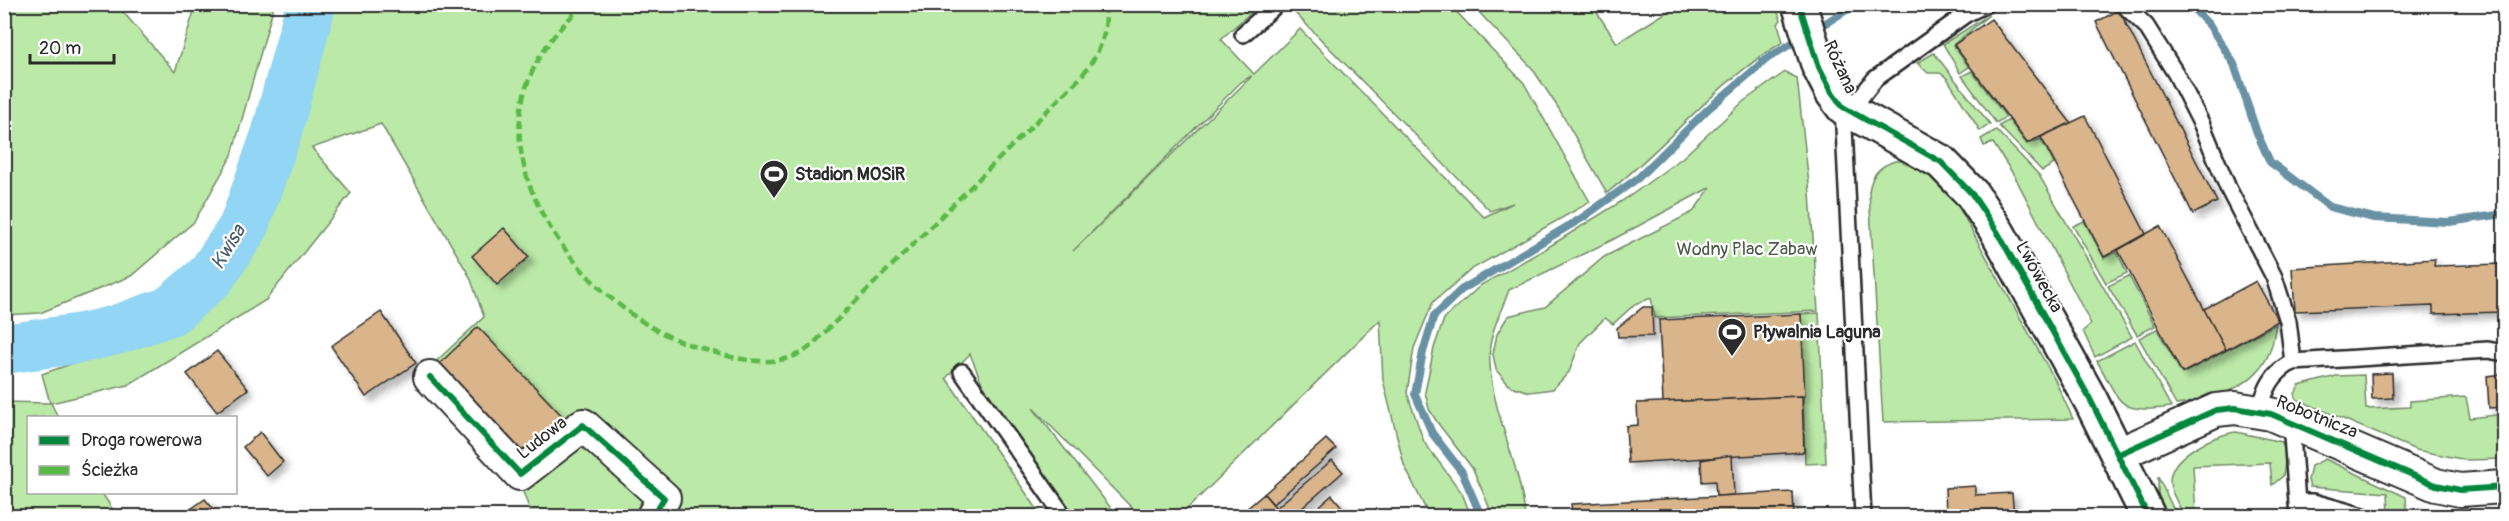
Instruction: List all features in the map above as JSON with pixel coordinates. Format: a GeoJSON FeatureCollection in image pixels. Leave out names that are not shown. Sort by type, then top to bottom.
{"type":"FeatureCollection","features":[{"type":"Feature","properties":{"kind":"street","name":"Różana"},"geometry":{"type":"LineString","coordinates":[[1799,4],[1819,67],[1832,92],[1846,110]]}},
{"type":"Feature","properties":{"kind":"street","name":"Lwówecka"},"geometry":{"type":"LineString","coordinates":[[1846,110],[1920,148],[1941,162],[1972,194],[1998,233],[2119,454],[2148,516]]}},
{"type":"Feature","properties":{"kind":"street","name":"Ludowa"},"geometry":{"type":"LineString","coordinates":[[430,377],[520,474],[583,425],[664,498],[653,516]]}},
{"type":"Feature","properties":{"kind":"street","name":"Robotnicza"},"geometry":{"type":"LineString","coordinates":[[2119,454],[2216,410],[2235,408],[2259,410],[2436,485],[2460,490],[2505,487]]}},
{"type":"Feature","properties":{"kind":"lane"},"geometry":{"type":"LineString","coordinates":[[1243,34],[1277,4]]}},
{"type":"Feature","properties":{"kind":"lane"},"geometry":{"type":"LineString","coordinates":[[1846,110],[1875,79],[1966,14],[1986,4]]}},
{"type":"Feature","properties":{"kind":"lane"},"geometry":{"type":"LineString","coordinates":[[2123,4],[2146,26],[2176,74],[2202,125],[2228,188],[2274,277],[2288,321],[2293,362]]}},
{"type":"Feature","properties":{"kind":"lane","name":"Różana"},"geometry":{"type":"LineString","coordinates":[[1846,110],[1863,516]]}},
{"type":"Feature","properties":{"kind":"lane"},"geometry":{"type":"LineString","coordinates":[[2259,410],[2275,374],[2293,362],[2488,350],[2505,353]]}},
{"type":"Feature","properties":{"kind":"lane"},"geometry":{"type":"LineString","coordinates":[[962,372],[1064,516]]}},
{"type":"Feature","properties":{"kind":"lane"},"geometry":{"type":"LineString","coordinates":[[2291,422],[2297,509],[2313,502],[2363,516]]}},
{"type":"Feature","properties":{"kind":"green space"},"geometry":{"type":"Polygon","coordinates":[[[5,4],[117,5],[175,72],[196,5],[274,5],[232,155],[194,222],[131,276],[40,313],[5,315],[5,4]]]}},
{"type":"Feature","properties":{"kind":"green space","name":"Stadion MOSiR"},"geometry":{"type":"Polygon","coordinates":[[[329,5],[1259,5],[1221,39],[1254,74],[1300,29],[1484,217],[1513,203],[1490,211],[1295,13],[1297,7],[1303,5],[1450,5],[1524,83],[1590,202],[1472,269],[1433,302],[1414,348],[1407,393],[1424,442],[1462,493],[1471,516],[1429,516],[1404,465],[1383,380],[1380,320],[1180,516],[1140,516],[1033,408],[1117,516],[1073,516],[988,398],[970,354],[946,378],[1042,516],[532,516],[522,489],[419,377],[484,317],[470,277],[381,124],[312,148],[351,193],[266,300],[128,385],[51,403],[58,416],[27,416],[27,494],[103,494],[117,516],[5,516],[5,402],[50,403],[42,374],[120,347],[187,317],[246,263],[329,5]],[[1251,76],[1241,82],[1073,251],[1251,77],[1251,76]]]}},
{"type":"Feature","properties":{"kind":"green space"},"geometry":{"type":"Polygon","coordinates":[[[1472,5],[1592,5],[1617,43],[1678,5],[1775,5],[1781,20],[1778,24],[1783,42],[1736,76],[1607,193],[1559,109],[1532,68],[1472,5]]]}},
{"type":"Feature","properties":{"kind":"green space"},"geometry":{"type":"Polygon","coordinates":[[[1989,15],[1953,45],[1969,67],[1960,73],[1943,44],[1989,15]]]}},
{"type":"Feature","properties":{"kind":"green space"},"geometry":{"type":"Polygon","coordinates":[[[1934,53],[1990,124],[1980,131],[1947,78],[1940,73],[1928,73],[1917,63],[1934,53]]]}},
{"type":"Feature","properties":{"kind":"green space"},"geometry":{"type":"Polygon","coordinates":[[[1972,71],[2006,117],[1996,123],[1962,76],[1972,71]]]}},
{"type":"Feature","properties":{"kind":"green space","name":"Wodny Plac Zabaw"},"geometry":{"type":"Polygon","coordinates":[[[1785,72],[1797,78],[1810,193],[1818,311],[1655,318],[1651,298],[1635,304],[1613,324],[1605,318],[1580,343],[1569,372],[1553,389],[1530,392],[1510,386],[1496,370],[1493,354],[1497,334],[1508,316],[1545,307],[1604,257],[1693,212],[1711,187],[1612,240],[1509,290],[1491,339],[1490,368],[1498,410],[1522,495],[1525,516],[1493,516],[1473,469],[1429,409],[1425,392],[1434,348],[1444,319],[1481,285],[1542,251],[1630,196],[1682,158],[1744,101],[1785,72]]]}},
{"type":"Feature","properties":{"kind":"green space"},"geometry":{"type":"Polygon","coordinates":[[[2009,120],[2027,144],[2041,139],[2054,164],[2042,171],[1999,126],[2009,120]]]}},
{"type":"Feature","properties":{"kind":"green space"},"geometry":{"type":"Polygon","coordinates":[[[1996,130],[2039,175],[2132,337],[2095,357],[2083,331],[2091,324],[2015,177],[1993,143],[1984,146],[1981,139],[1996,130]]]}},
{"type":"Feature","properties":{"kind":"green space"},"geometry":{"type":"Polygon","coordinates":[[[1895,161],[1907,161],[1928,172],[1953,197],[2055,380],[2073,419],[1883,422],[1869,192],[1877,172],[1895,161]]]}},
{"type":"Feature","properties":{"kind":"green space"},"geometry":{"type":"Polygon","coordinates":[[[2084,221],[2104,258],[2117,252],[2127,273],[2106,283],[2073,226],[2084,221]]]}},
{"type":"Feature","properties":{"kind":"green space"},"geometry":{"type":"Polygon","coordinates":[[[2129,276],[2155,326],[2137,335],[2108,286],[2129,276]]]}},
{"type":"Feature","properties":{"kind":"green space"},"geometry":{"type":"Polygon","coordinates":[[[1819,313],[1826,463],[1805,464],[1801,314],[1819,313]]]}},
{"type":"Feature","properties":{"kind":"green space"},"geometry":{"type":"Polygon","coordinates":[[[2276,324],[2272,344],[2265,361],[2246,382],[2219,395],[2176,405],[2139,338],[2157,329],[2182,374],[2276,324]]]}},
{"type":"Feature","properties":{"kind":"green space"},"geometry":{"type":"Polygon","coordinates":[[[2135,341],[2171,407],[2140,409],[2123,403],[2097,361],[2135,341]]]}},
{"type":"Feature","properties":{"kind":"green space"},"geometry":{"type":"Polygon","coordinates":[[[2364,375],[2366,409],[2410,407],[2410,401],[2466,397],[2470,418],[2504,414],[2504,459],[2467,460],[2416,450],[2296,399],[2295,394],[2299,386],[2336,376],[2364,375]]]}},
{"type":"Feature","properties":{"kind":"green space"},"geometry":{"type":"Polygon","coordinates":[[[2236,432],[2282,442],[2286,455],[2283,476],[2272,485],[2270,463],[2193,466],[2196,516],[2185,516],[2170,486],[2172,472],[2177,463],[2194,448],[2205,442],[2236,432]]]}},
{"type":"Feature","properties":{"kind":"green space"},"geometry":{"type":"Polygon","coordinates":[[[2325,459],[2406,497],[2407,516],[2389,516],[2388,493],[2310,487],[2308,480],[2311,466],[2325,459]]]}},
{"type":"Feature","properties":{"kind":"green space"},"geometry":{"type":"Polygon","coordinates":[[[2158,477],[2177,516],[2169,516],[2158,496],[2158,477]]]}},
{"type":"Feature","properties":{"kind":"building"},"geometry":{"type":"Polygon","coordinates":[[[2119,10],[2217,202],[2193,214],[2096,22],[2119,10]]]}},
{"type":"Feature","properties":{"kind":"building"},"geometry":{"type":"Polygon","coordinates":[[[1991,19],[2071,123],[2027,143],[1954,45],[1991,19]]]}},
{"type":"Feature","properties":{"kind":"building"},"geometry":{"type":"Polygon","coordinates":[[[2085,116],[2146,234],[2104,257],[2041,137],[2085,116]]]}},
{"type":"Feature","properties":{"kind":"building"},"geometry":{"type":"Polygon","coordinates":[[[2160,226],[2226,350],[2182,373],[2118,250],[2160,226]]]}},
{"type":"Feature","properties":{"kind":"building"},"geometry":{"type":"Polygon","coordinates":[[[504,228],[529,257],[497,285],[472,256],[504,228]]]}},
{"type":"Feature","properties":{"kind":"building"},"geometry":{"type":"Polygon","coordinates":[[[2435,259],[2434,266],[2504,264],[2504,312],[2433,314],[2433,306],[2295,311],[2292,268],[2435,259]]]}},
{"type":"Feature","properties":{"kind":"building"},"geometry":{"type":"Polygon","coordinates":[[[2256,281],[2278,321],[2226,350],[2204,309],[2256,281]]]}},
{"type":"Feature","properties":{"kind":"building"},"geometry":{"type":"Polygon","coordinates":[[[1643,307],[1652,307],[1653,336],[1618,337],[1617,328],[1643,307]]]}},
{"type":"Feature","properties":{"kind":"building"},"geometry":{"type":"Polygon","coordinates":[[[381,312],[416,363],[366,397],[331,346],[381,312]]]}},
{"type":"Feature","properties":{"kind":"building","name":"Pływalnia Laguna"},"geometry":{"type":"Polygon","coordinates":[[[1801,314],[1805,396],[1663,402],[1659,320],[1801,314]]]}},
{"type":"Feature","properties":{"kind":"building"},"geometry":{"type":"Polygon","coordinates":[[[478,327],[567,421],[527,459],[438,365],[478,327]]]}},
{"type":"Feature","properties":{"kind":"building"},"geometry":{"type":"Polygon","coordinates":[[[217,351],[248,389],[217,412],[187,374],[217,351]]]}},
{"type":"Feature","properties":{"kind":"building"},"geometry":{"type":"Polygon","coordinates":[[[2392,373],[2393,398],[2372,399],[2371,374],[2392,373]]]}},
{"type":"Feature","properties":{"kind":"building"},"geometry":{"type":"Polygon","coordinates":[[[2504,374],[2504,407],[2489,408],[2487,376],[2504,374]]]}},
{"type":"Feature","properties":{"kind":"building"},"geometry":{"type":"Polygon","coordinates":[[[1802,396],[1804,452],[1628,463],[1626,426],[1638,425],[1637,403],[1802,396]]]}},
{"type":"Feature","properties":{"kind":"building"},"geometry":{"type":"Polygon","coordinates":[[[260,432],[283,462],[267,476],[243,447],[260,432]]]}},
{"type":"Feature","properties":{"kind":"building"},"geometry":{"type":"Polygon","coordinates":[[[1326,439],[1336,449],[1273,504],[1264,494],[1326,439]]]}},
{"type":"Feature","properties":{"kind":"building"},"geometry":{"type":"Polygon","coordinates":[[[1732,455],[1734,495],[1716,496],[1715,481],[1702,482],[1701,460],[1732,455]]]}},
{"type":"Feature","properties":{"kind":"building"},"geometry":{"type":"Polygon","coordinates":[[[1332,460],[1343,472],[1293,516],[1283,516],[1276,508],[1332,460]]]}},
{"type":"Feature","properties":{"kind":"building"},"geometry":{"type":"Polygon","coordinates":[[[1975,486],[1975,495],[2012,493],[2014,516],[1946,516],[1945,488],[1975,486]]]}},
{"type":"Feature","properties":{"kind":"building"},"geometry":{"type":"Polygon","coordinates":[[[1793,492],[1794,516],[1572,516],[1571,504],[1793,492]]]}},
{"type":"Feature","properties":{"kind":"building"},"geometry":{"type":"Polygon","coordinates":[[[1264,494],[1283,516],[1250,516],[1244,511],[1264,494]]]}},
{"type":"Feature","properties":{"kind":"building"},"geometry":{"type":"Polygon","coordinates":[[[1332,495],[1342,507],[1331,516],[1308,516],[1332,495]]]}},
{"type":"Feature","properties":{"kind":"building"},"geometry":{"type":"Polygon","coordinates":[[[205,499],[219,516],[181,516],[205,499]]]}},
{"type":"Feature","properties":{"kind":"building"},"geometry":{"type":"Polygon","coordinates":[[[2478,514],[2478,516],[2445,516],[2478,514]]]}},
{"type":"Feature","properties":{"kind":"waterway","name":"Kwisa"},"geometry":{"type":"LineString","coordinates":[[4,349],[82,338],[116,330],[170,311],[210,277],[243,228],[276,135],[311,4]]}},
{"type":"Feature","properties":{"kind":"waterway"},"geometry":{"type":"LineString","coordinates":[[1813,31],[1856,4]]}},
{"type":"Feature","properties":{"kind":"waterway"},"geometry":{"type":"LineString","coordinates":[[2189,4],[2210,26],[2234,64],[2257,133],[2270,162],[2330,207],[2374,218],[2449,222],[2504,214]]}},
{"type":"Feature","properties":{"kind":"waterway"},"geometry":{"type":"LineString","coordinates":[[1481,516],[1462,472],[1432,433],[1415,394],[1423,352],[1434,316],[1461,290],[1582,218],[1638,178],[1708,109],[1768,58],[1802,37]]}},
{"type":"Feature","properties":{"kind":"marked path"},"geometry":{"type":"LineString","coordinates":[[584,4],[560,29],[540,56],[530,77],[521,112],[521,148],[529,183],[544,216],[564,248],[588,277],[615,302],[643,322],[667,335],[701,348],[755,361],[789,358],[802,353],[811,346],[1078,80],[1091,63],[1100,45],[1105,26],[1105,4]]}},
{"type":"Feature","properties":{"kind":"cycle path"},"geometry":{"type":"LineString","coordinates":[[1799,4],[1819,67],[1843,107],[1941,162],[1972,194],[1998,233],[2091,401],[2148,516]]}},
{"type":"Feature","properties":{"kind":"cycle path"},"geometry":{"type":"LineString","coordinates":[[430,377],[520,474],[583,425],[664,498],[653,516]]}},
{"type":"Feature","properties":{"kind":"cycle path"},"geometry":{"type":"LineString","coordinates":[[2119,454],[2216,410],[2235,408],[2271,414],[2436,485],[2460,490],[2504,487]]}},
{"type":"Feature","properties":{"kind":"place","name":"Stadion MOSiR"},"geometry":{"type":"Point","coordinates":[774,200]}},
{"type":"Feature","properties":{"kind":"place","name":"Pływalnia Laguna"},"geometry":{"type":"Point","coordinates":[1732,358]}}]}
